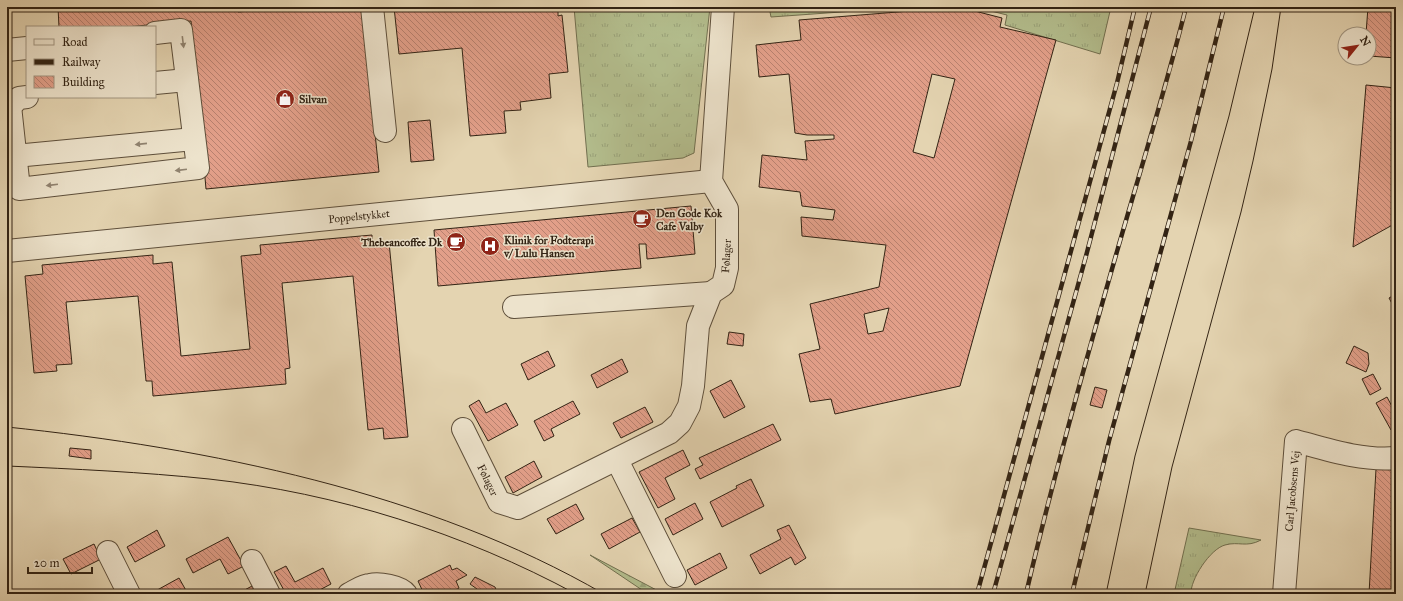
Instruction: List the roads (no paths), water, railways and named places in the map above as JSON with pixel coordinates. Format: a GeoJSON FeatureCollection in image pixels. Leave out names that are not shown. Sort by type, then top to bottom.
{"type":"FeatureCollection","features":[{"type":"Feature","properties":{"kind":"street"},"geometry":{"type":"LineString","coordinates":[[372,7],[385,131]]}},
{"type":"Feature","properties":{"kind":"street"},"geometry":{"type":"LineString","coordinates":[[711,181],[723,7]]}},
{"type":"Feature","properties":{"kind":"street"},"geometry":{"type":"LineString","coordinates":[[15,103],[15,156],[19,189],[198,168],[181,30],[156,33]]}},
{"type":"Feature","properties":{"kind":"street"},"geometry":{"type":"LineString","coordinates":[[7,50],[26,48]]}},
{"type":"Feature","properties":{"kind":"street"},"geometry":{"type":"LineString","coordinates":[[156,83],[187,80]]}},
{"type":"Feature","properties":{"kind":"street"},"geometry":{"type":"LineString","coordinates":[[15,156],[194,138]]}},
{"type":"Feature","properties":{"kind":"street","name":"Poppelstykket"},"geometry":{"type":"LineString","coordinates":[[7,251],[711,181]]}},
{"type":"Feature","properties":{"kind":"street","name":"Følager"},"geometry":{"type":"LineString","coordinates":[[463,429],[499,502],[518,508],[669,433],[680,423],[689,406],[693,386],[698,326],[711,293],[723,285],[727,268],[727,209],[711,181]]}},
{"type":"Feature","properties":{"kind":"street"},"geometry":{"type":"LineString","coordinates":[[514,307],[711,293]]}},
{"type":"Feature","properties":{"kind":"street","name":"Carl Jacobsens Vej"},"geometry":{"type":"LineString","coordinates":[[1284,594],[1296,441],[1352,456],[1381,459],[1396,458]]}},
{"type":"Feature","properties":{"kind":"street"},"geometry":{"type":"LineString","coordinates":[[617,460],[675,576]]}},
{"type":"Feature","properties":{"kind":"street"},"geometry":{"type":"LineString","coordinates":[[108,552],[130,594]]}},
{"type":"Feature","properties":{"kind":"street"},"geometry":{"type":"LineString","coordinates":[[252,561],[269,594]]}},
{"type":"Feature","properties":{"kind":"street"},"geometry":{"type":"LineString","coordinates":[[349,594],[369,584],[389,586],[404,591],[406,594]]}},
{"type":"Feature","properties":{"kind":"tram line"},"geometry":{"type":"LineString","coordinates":[[1106,594],[1135,456],[1229,116],[1255,7]]}},
{"type":"Feature","properties":{"kind":"tram line"},"geometry":{"type":"LineString","coordinates":[[1145,594],[1172,467],[1241,212],[1253,161],[1272,69],[1281,7]]}},
{"type":"Feature","properties":{"kind":"tram line"},"geometry":{"type":"LineString","coordinates":[[7,427],[83,436],[160,448],[238,462],[315,480],[391,502],[465,528],[536,558],[604,594]]}},
{"type":"Feature","properties":{"kind":"tram line"},"geometry":{"type":"LineString","coordinates":[[7,466],[108,471],[209,479],[257,485],[304,494],[352,505],[444,534],[489,552],[576,594]]}},
{"type":"Feature","properties":{"kind":"railway"},"geometry":{"type":"LineString","coordinates":[[977,594],[1117,83],[1135,7]]}},
{"type":"Feature","properties":{"kind":"railway"},"geometry":{"type":"LineString","coordinates":[[993,594],[1086,256],[1151,7]]}},
{"type":"Feature","properties":{"kind":"railway"},"geometry":{"type":"LineString","coordinates":[[1026,594],[1058,464],[1118,248],[1162,98],[1186,7]]}},
{"type":"Feature","properties":{"kind":"railway"},"geometry":{"type":"LineString","coordinates":[[1072,594],[1109,441],[1191,141],[1224,7]]}},
{"type":"Feature","properties":{"kind":"place","name":"Silvan"},"geometry":{"type":"Point","coordinates":[285,99]}},
{"type":"Feature","properties":{"kind":"place","name":"Den Gode Kok Cafe Valby"},"geometry":{"type":"Point","coordinates":[642,219]}},
{"type":"Feature","properties":{"kind":"place","name":"Thebeancoffee Dk"},"geometry":{"type":"Point","coordinates":[456,242]}},
{"type":"Feature","properties":{"kind":"place","name":"Klinik for Fodterapi v/ Lulu Hansen"},"geometry":{"type":"Point","coordinates":[490,246]}}]}
